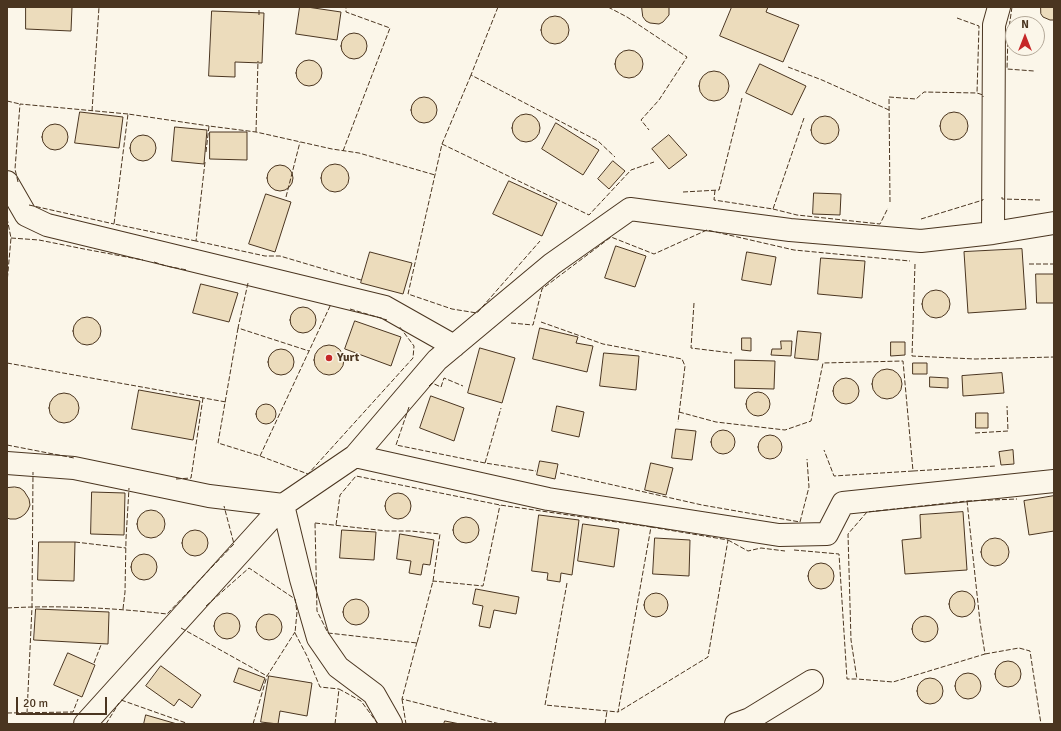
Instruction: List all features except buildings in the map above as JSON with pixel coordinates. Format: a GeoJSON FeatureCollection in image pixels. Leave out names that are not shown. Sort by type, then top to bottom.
{"type":"FeatureCollection","features":[{"type":"Feature","properties":{"kind":"street"},"geometry":{"type":"LineString","coordinates":[[993,234],[994,25],[999,7]]}},
{"type":"Feature","properties":{"kind":"street"},"geometry":{"type":"LineString","coordinates":[[7,182],[26,215],[47,225],[385,307],[454,346]]}},
{"type":"Feature","properties":{"kind":"street"},"geometry":{"type":"LineString","coordinates":[[85,724],[283,505],[355,456],[437,360],[552,264],[630,209],[790,230],[921,241],[993,234],[1054,223]]}},
{"type":"Feature","properties":{"kind":"street"},"geometry":{"type":"LineString","coordinates":[[355,456],[548,499],[779,535],[827,534],[843,503],[1054,480]]}},
{"type":"Feature","properties":{"kind":"street"},"geometry":{"type":"LineString","coordinates":[[7,463],[74,468],[209,496],[283,505]]}},
{"type":"Feature","properties":{"kind":"street"},"geometry":{"type":"LineString","coordinates":[[283,505],[301,579],[318,638],[338,667],[374,694],[391,724]]}},
{"type":"Feature","properties":{"kind":"street"},"geometry":{"type":"LineString","coordinates":[[736,724],[750,719],[812,681]]}},
{"type":"Feature","properties":{"kind":"fence"},"geometry":{"type":"LineString","coordinates":[[92,111],[99,7]]}},
{"type":"Feature","properties":{"kind":"fence"},"geometry":{"type":"LineString","coordinates":[[259,7],[259,15]]}},
{"type":"Feature","properties":{"kind":"fence"},"geometry":{"type":"LineString","coordinates":[[343,151],[390,28],[346,12],[346,7]]}},
{"type":"Feature","properties":{"kind":"fence"},"geometry":{"type":"LineString","coordinates":[[498,7],[471,75],[598,141],[615,157]]}},
{"type":"Feature","properties":{"kind":"fence"},"geometry":{"type":"LineString","coordinates":[[608,7],[627,17],[687,57],[659,100],[641,120],[649,130]]}},
{"type":"Feature","properties":{"kind":"fence"},"geometry":{"type":"LineString","coordinates":[[1012,7],[1008,35],[1007,69],[1034,71]]}},
{"type":"Feature","properties":{"kind":"fence"},"geometry":{"type":"LineString","coordinates":[[957,18],[979,26],[977,93]]}},
{"type":"Feature","properties":{"kind":"fence"},"geometry":{"type":"LineString","coordinates":[[256,132],[258,61]]}},
{"type":"Feature","properties":{"kind":"fence"},"geometry":{"type":"LineString","coordinates":[[788,67],[822,80],[889,110]]}},
{"type":"Feature","properties":{"kind":"fence"},"geometry":{"type":"LineString","coordinates":[[471,75],[442,144],[408,294],[452,309],[477,313],[540,241]]}},
{"type":"Feature","properties":{"kind":"fence"},"geometry":{"type":"LineString","coordinates":[[890,202],[889,97],[916,99],[924,92],[977,93],[983,95],[983,97]]}},
{"type":"Feature","properties":{"kind":"fence"},"geometry":{"type":"LineString","coordinates":[[683,192],[719,190],[742,98]]}},
{"type":"Feature","properties":{"kind":"fence"},"geometry":{"type":"LineString","coordinates":[[7,101],[20,104]]}},
{"type":"Feature","properties":{"kind":"fence"},"geometry":{"type":"LineString","coordinates":[[18,182],[15,169],[20,104],[128,114]]}},
{"type":"Feature","properties":{"kind":"fence"},"geometry":{"type":"LineString","coordinates":[[196,241],[114,224],[128,114],[209,126]]}},
{"type":"Feature","properties":{"kind":"fence"},"geometry":{"type":"LineString","coordinates":[[715,190],[714,200],[773,209],[804,118]]}},
{"type":"Feature","properties":{"kind":"fence"},"geometry":{"type":"LineString","coordinates":[[206,152],[209,126],[256,132],[332,149],[359,153],[435,175]]}},
{"type":"Feature","properties":{"kind":"fence"},"geometry":{"type":"LineString","coordinates":[[286,197],[300,142]]}},
{"type":"Feature","properties":{"kind":"fence"},"geometry":{"type":"LineString","coordinates":[[442,144],[589,215],[631,170],[654,162]]}},
{"type":"Feature","properties":{"kind":"fence"},"geometry":{"type":"LineString","coordinates":[[205,162],[196,241],[265,256],[280,256],[361,280]]}},
{"type":"Feature","properties":{"kind":"fence"},"geometry":{"type":"LineString","coordinates":[[1002,197],[1002,199],[1040,200]]}},
{"type":"Feature","properties":{"kind":"fence"},"geometry":{"type":"LineString","coordinates":[[921,219],[983,199]]}},
{"type":"Feature","properties":{"kind":"fence"},"geometry":{"type":"LineString","coordinates":[[29,205],[114,224]]}},
{"type":"Feature","properties":{"kind":"fence"},"geometry":{"type":"LineString","coordinates":[[773,209],[797,215],[880,224],[888,208]]}},
{"type":"Feature","properties":{"kind":"fence"},"geometry":{"type":"LineString","coordinates":[[7,218],[11,238],[7,283]]}},
{"type":"Feature","properties":{"kind":"fence"},"geometry":{"type":"LineString","coordinates":[[511,323],[533,325],[542,289],[611,237],[654,254],[707,230],[794,250],[910,261]]}},
{"type":"Feature","properties":{"kind":"fence"},"geometry":{"type":"LineString","coordinates":[[11,238],[39,240],[143,260]]}},
{"type":"Feature","properties":{"kind":"fence"},"geometry":{"type":"LineString","coordinates":[[154,262],[187,270]]}},
{"type":"Feature","properties":{"kind":"fence"},"geometry":{"type":"LineString","coordinates":[[915,264],[912,356],[975,359],[1054,357]]}},
{"type":"Feature","properties":{"kind":"fence"},"geometry":{"type":"LineString","coordinates":[[1029,264],[1054,264]]}},
{"type":"Feature","properties":{"kind":"fence"},"geometry":{"type":"LineString","coordinates":[[248,283],[238,328],[309,351]]}},
{"type":"Feature","properties":{"kind":"fence"},"geometry":{"type":"LineString","coordinates":[[694,303],[691,348],[732,353]]}},
{"type":"Feature","properties":{"kind":"fence"},"geometry":{"type":"LineString","coordinates":[[260,456],[331,304]]}},
{"type":"Feature","properties":{"kind":"fence"},"geometry":{"type":"LineString","coordinates":[[350,309],[387,320]]}},
{"type":"Feature","properties":{"kind":"fence"},"geometry":{"type":"LineString","coordinates":[[541,322],[603,344],[682,359],[685,366],[678,422]]}},
{"type":"Feature","properties":{"kind":"fence"},"geometry":{"type":"LineString","coordinates":[[238,328],[218,443],[260,456],[308,474],[413,358],[414,346],[399,326]]}},
{"type":"Feature","properties":{"kind":"fence"},"geometry":{"type":"LineString","coordinates":[[679,412],[716,422],[785,430],[811,421],[823,363],[903,361],[913,471],[834,476],[824,450]]}},
{"type":"Feature","properties":{"kind":"fence"},"geometry":{"type":"LineString","coordinates":[[7,363],[226,402]]}},
{"type":"Feature","properties":{"kind":"fence"},"geometry":{"type":"LineString","coordinates":[[429,386],[432,383],[441,387],[444,378],[463,386]]}},
{"type":"Feature","properties":{"kind":"fence"},"geometry":{"type":"LineString","coordinates":[[176,479],[191,478],[203,398]]}},
{"type":"Feature","properties":{"kind":"fence"},"geometry":{"type":"LineString","coordinates":[[975,433],[1008,431],[1007,406]]}},
{"type":"Feature","properties":{"kind":"fence"},"geometry":{"type":"LineString","coordinates":[[409,407],[396,445],[485,463],[536,471]]}},
{"type":"Feature","properties":{"kind":"fence"},"geometry":{"type":"LineString","coordinates":[[485,463],[501,408]]}},
{"type":"Feature","properties":{"kind":"fence"},"geometry":{"type":"LineString","coordinates":[[7,445],[74,458]]}},
{"type":"Feature","properties":{"kind":"fence"},"geometry":{"type":"LineString","coordinates":[[560,473],[702,505],[800,522],[809,487],[807,459]]}},
{"type":"Feature","properties":{"kind":"fence"},"geometry":{"type":"LineString","coordinates":[[913,471],[996,466]]}},
{"type":"Feature","properties":{"kind":"fence"},"geometry":{"type":"LineString","coordinates":[[27,713],[32,607],[33,472]]}},
{"type":"Feature","properties":{"kind":"fence"},"geometry":{"type":"LineString","coordinates":[[336,525],[340,495],[356,476],[500,505],[651,527],[618,712],[708,657],[728,540],[651,527]]}},
{"type":"Feature","properties":{"kind":"fence"},"geometry":{"type":"LineString","coordinates":[[123,609],[129,488]]}},
{"type":"Feature","properties":{"kind":"fence"},"geometry":{"type":"LineString","coordinates":[[967,501],[1017,499]]}},
{"type":"Feature","properties":{"kind":"fence"},"geometry":{"type":"LineString","coordinates":[[794,550],[839,554],[847,679],[857,679],[851,640],[848,534],[867,512],[967,501],[980,622],[985,654],[893,682],[857,679]]}},
{"type":"Feature","properties":{"kind":"fence"},"geometry":{"type":"LineString","coordinates":[[433,582],[483,586],[500,505]]}},
{"type":"Feature","properties":{"kind":"fence"},"geometry":{"type":"LineString","coordinates":[[7,608],[87,608],[167,614],[234,544],[224,506]]}},
{"type":"Feature","properties":{"kind":"fence"},"geometry":{"type":"LineString","coordinates":[[315,523],[387,531],[411,531],[440,534],[433,581],[417,643],[328,633],[317,611],[315,523]]}},
{"type":"Feature","properties":{"kind":"fence"},"geometry":{"type":"LineString","coordinates":[[728,540],[748,551],[761,548],[785,551]]}},
{"type":"Feature","properties":{"kind":"fence"},"geometry":{"type":"LineString","coordinates":[[75,542],[126,548]]}},
{"type":"Feature","properties":{"kind":"fence"},"geometry":{"type":"LineString","coordinates":[[206,606],[249,568],[295,599],[297,612],[295,633],[307,656],[320,687],[339,689]]}},
{"type":"Feature","properties":{"kind":"fence"},"geometry":{"type":"LineString","coordinates":[[567,583],[545,705],[618,712]]}},
{"type":"Feature","properties":{"kind":"fence"},"geometry":{"type":"LineString","coordinates":[[181,628],[267,676]]}},
{"type":"Feature","properties":{"kind":"fence"},"geometry":{"type":"LineString","coordinates":[[253,724],[267,676],[295,632]]}},
{"type":"Feature","properties":{"kind":"fence"},"geometry":{"type":"LineString","coordinates":[[417,642],[402,699],[500,724]]}},
{"type":"Feature","properties":{"kind":"fence"},"geometry":{"type":"LineString","coordinates":[[94,663],[101,645]]}},
{"type":"Feature","properties":{"kind":"fence"},"geometry":{"type":"LineString","coordinates":[[985,654],[1019,648],[1030,651],[1041,724]]}},
{"type":"Feature","properties":{"kind":"fence"},"geometry":{"type":"LineString","coordinates":[[335,724],[339,689],[361,701],[378,724]]}},
{"type":"Feature","properties":{"kind":"fence"},"geometry":{"type":"LineString","coordinates":[[7,713],[73,712],[78,699]]}},
{"type":"Feature","properties":{"kind":"fence"},"geometry":{"type":"LineString","coordinates":[[402,699],[406,724]]}},
{"type":"Feature","properties":{"kind":"fence"},"geometry":{"type":"LineString","coordinates":[[121,700],[189,724]]}},
{"type":"Feature","properties":{"kind":"fence"},"geometry":{"type":"LineString","coordinates":[[106,724],[119,703]]}},
{"type":"Feature","properties":{"kind":"fence"},"geometry":{"type":"LineString","coordinates":[[605,724],[607,711]]}},
{"type":"Feature","properties":{"kind":"place","name":"Yurt"},"geometry":{"type":"Point","coordinates":[329,358]}}]}
